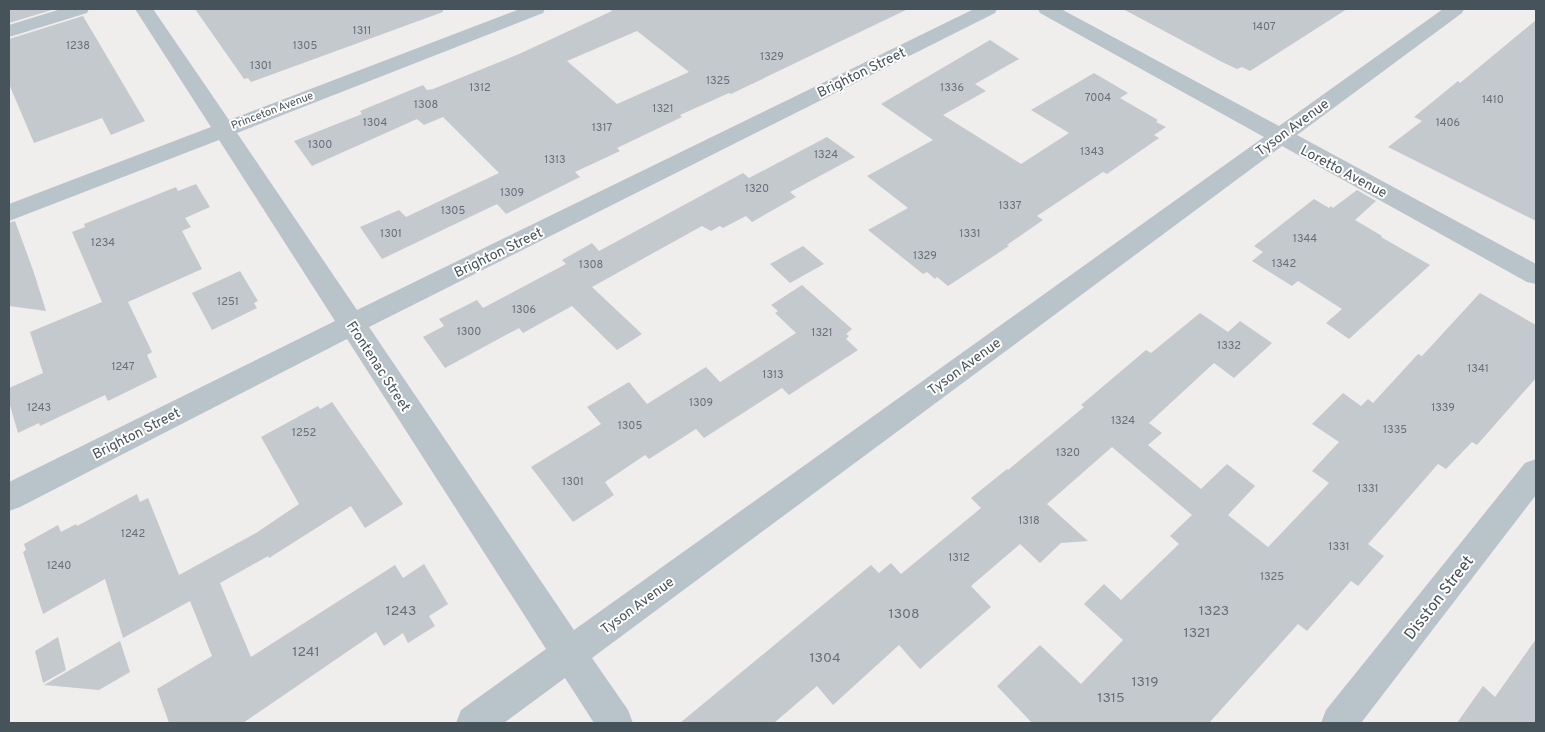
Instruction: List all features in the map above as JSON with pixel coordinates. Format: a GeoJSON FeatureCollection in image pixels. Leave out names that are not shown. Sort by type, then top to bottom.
{"type":"FeatureCollection","features":[{"type":"Feature","properties":{"kind":"street"},"geometry":{"type":"LineString","coordinates":[[9,31],[80,9]]}},
{"type":"Feature","properties":{"kind":"street","name":"Frontenac Street"},"geometry":{"type":"LineString","coordinates":[[144,9],[615,723]]}},
{"type":"Feature","properties":{"kind":"street","name":"Princeton Avenue"},"geometry":{"type":"LineString","coordinates":[[9,213],[223,128],[536,9]]}},
{"type":"Feature","properties":{"kind":"street","name":"Brighton Street"},"geometry":{"type":"LineString","coordinates":[[9,497],[352,324],[988,9]]}},
{"type":"Feature","properties":{"kind":"street","name":"Loretto Avenue"},"geometry":{"type":"LineString","coordinates":[[1048,9],[1536,275]]}},
{"type":"Feature","properties":{"kind":"street","name":"Tyson Avenue"},"geometry":{"type":"LineString","coordinates":[[474,723],[1455,9]]}},
{"type":"Feature","properties":{"kind":"street","name":"Disston Street"},"geometry":{"type":"LineString","coordinates":[[1339,723],[1536,472]]}},
{"type":"Feature","properties":{"kind":"building"},"geometry":{"type":"Polygon","coordinates":[[[9,9],[55,9],[9,23],[9,9]]]}},
{"type":"Feature","properties":{"kind":"building"},"geometry":{"type":"Polygon","coordinates":[[[195,9],[443,9],[443,12],[251,82],[248,78],[244,79],[195,9]]]}},
{"type":"Feature","properties":{"kind":"building"},"geometry":{"type":"Polygon","coordinates":[[[609,9],[908,9],[731,94],[729,93],[680,115],[682,117],[617,148],[620,151],[575,172],[580,177],[506,214],[497,204],[382,259],[360,227],[399,210],[406,217],[499,173],[443,117],[424,125],[417,119],[312,166],[294,141],[362,114],[360,111],[423,85],[427,90],[433,89],[519,54],[612,11],[609,9]],[[637,31],[567,61],[617,104],[689,72],[637,31]]]}},
{"type":"Feature","properties":{"kind":"building"},"geometry":{"type":"Polygon","coordinates":[[[1123,9],[1347,9],[1250,71],[1242,67],[1237,69],[1222,62],[1123,9]]]}},
{"type":"Feature","properties":{"kind":"building"},"geometry":{"type":"Polygon","coordinates":[[[83,16],[145,121],[111,135],[102,118],[34,143],[9,84],[9,39],[83,16]]]}},
{"type":"Feature","properties":{"kind":"building"},"geometry":{"type":"Polygon","coordinates":[[[1536,20],[1536,221],[1388,147],[1422,121],[1414,117],[1458,81],[1460,83],[1536,20]]]}},
{"type":"Feature","properties":{"kind":"building"},"geometry":{"type":"Polygon","coordinates":[[[990,40],[1019,59],[975,84],[986,91],[943,115],[1021,164],[1069,133],[1031,110],[1094,73],[1128,93],[1120,98],[1158,120],[1156,122],[1166,127],[1154,135],[1159,138],[1107,174],[1103,172],[1037,216],[1043,220],[1007,245],[1009,246],[948,286],[927,272],[923,274],[868,230],[908,208],[867,176],[933,140],[881,104],[990,40]]]}},
{"type":"Feature","properties":{"kind":"building"},"geometry":{"type":"Polygon","coordinates":[[[827,137],[855,157],[790,192],[796,197],[752,222],[746,216],[723,228],[720,226],[711,231],[702,226],[592,287],[642,334],[617,350],[572,306],[523,333],[519,328],[445,368],[423,337],[444,326],[439,319],[477,300],[483,308],[566,264],[562,260],[592,243],[599,251],[743,173],[749,178],[827,137]]]}},
{"type":"Feature","properties":{"kind":"building"},"geometry":{"type":"Polygon","coordinates":[[[196,184],[210,207],[185,218],[191,227],[182,231],[202,269],[128,302],[152,352],[147,355],[157,377],[108,401],[105,395],[40,426],[39,423],[18,433],[9,402],[9,388],[43,373],[30,332],[102,302],[72,232],[85,227],[84,224],[176,187],[178,191],[196,184]]]}},
{"type":"Feature","properties":{"kind":"building"},"geometry":{"type":"Polygon","coordinates":[[[1357,190],[1376,201],[1355,220],[1430,265],[1349,339],[1326,323],[1342,309],[1298,281],[1292,286],[1252,261],[1263,252],[1254,246],[1314,199],[1329,208],[1331,206],[1333,208],[1357,190]]]}},
{"type":"Feature","properties":{"kind":"building"},"geometry":{"type":"Polygon","coordinates":[[[15,221],[46,311],[9,306],[9,223],[15,221]]]}},
{"type":"Feature","properties":{"kind":"building"},"geometry":{"type":"Polygon","coordinates":[[[803,246],[824,264],[790,283],[770,264],[803,246]]]}},
{"type":"Feature","properties":{"kind":"building"},"geometry":{"type":"Polygon","coordinates":[[[240,271],[258,301],[254,303],[257,308],[212,330],[192,293],[240,271]]]}},
{"type":"Feature","properties":{"kind":"building"},"geometry":{"type":"Polygon","coordinates":[[[802,285],[852,329],[846,334],[849,336],[846,339],[858,350],[789,395],[782,388],[704,438],[696,429],[649,459],[645,455],[605,482],[614,495],[573,522],[531,467],[601,424],[587,407],[629,382],[647,404],[706,367],[720,382],[796,333],[775,313],[778,311],[771,305],[802,285]]]}},
{"type":"Feature","properties":{"kind":"building"},"geometry":{"type":"Polygon","coordinates":[[[1480,293],[1536,325],[1536,378],[1477,445],[1472,442],[1446,469],[1438,464],[1368,544],[1384,556],[1358,586],[1351,581],[1307,631],[1298,624],[1209,723],[1032,723],[997,686],[1040,645],[1081,684],[1123,640],[1084,604],[1104,584],[1121,600],[1179,544],[1170,536],[1192,515],[1112,447],[1047,504],[1088,541],[1061,543],[1040,563],[1020,544],[971,586],[991,607],[920,669],[899,645],[833,705],[817,686],[774,723],[680,723],[871,565],[879,573],[891,563],[901,574],[981,508],[971,498],[1084,407],[1081,405],[1146,350],[1151,353],[1200,313],[1228,332],[1240,321],[1272,343],[1234,378],[1214,363],[1149,423],[1162,433],[1148,445],[1201,489],[1227,464],[1255,486],[1228,515],[1268,547],[1329,483],[1312,471],[1339,442],[1312,424],[1343,393],[1361,406],[1368,399],[1373,403],[1418,354],[1422,356],[1480,293]]]}},
{"type":"Feature","properties":{"kind":"building"},"geometry":{"type":"Polygon","coordinates":[[[332,402],[403,504],[365,528],[351,506],[269,558],[268,556],[220,583],[251,657],[395,565],[403,578],[424,564],[448,604],[429,616],[435,626],[408,643],[403,633],[384,646],[376,632],[243,723],[169,723],[157,689],[212,656],[190,601],[123,638],[105,579],[43,614],[23,552],[26,550],[24,544],[58,525],[61,532],[76,524],[77,526],[137,494],[140,502],[148,498],[179,575],[256,533],[299,504],[261,437],[318,406],[320,409],[332,402]]]}},
{"type":"Feature","properties":{"kind":"building"},"geometry":{"type":"Polygon","coordinates":[[[58,637],[66,670],[43,683],[35,651],[58,637]]]}},
{"type":"Feature","properties":{"kind":"building"},"geometry":{"type":"Polygon","coordinates":[[[1536,639],[1536,723],[1457,723],[1483,686],[1495,697],[1536,639]]]}},
{"type":"Feature","properties":{"kind":"building"},"geometry":{"type":"Polygon","coordinates":[[[120,641],[130,672],[99,690],[44,685],[120,641]]]}}]}
